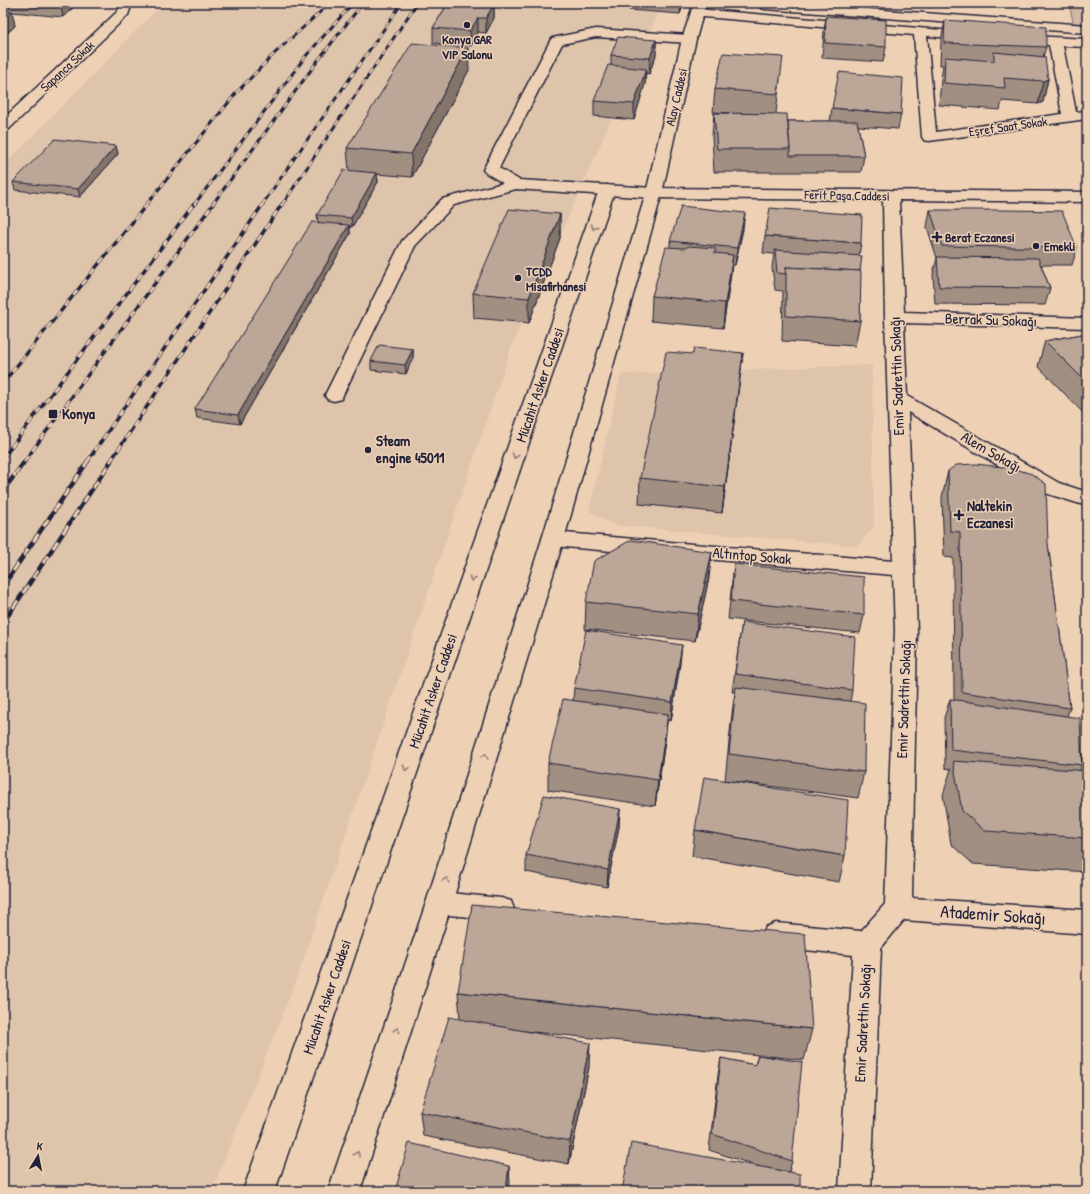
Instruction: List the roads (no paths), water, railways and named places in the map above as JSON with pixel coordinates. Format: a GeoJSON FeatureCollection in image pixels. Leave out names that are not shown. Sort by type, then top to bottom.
{"type":"FeatureCollection","features":[{"type":"Feature","properties":{"kind":"street","name":"Sapanca Sokak"},"geometry":{"type":"LineString","coordinates":[[4,124],[124,12],[126,3]]}},
{"type":"Feature","properties":{"kind":"street"},"geometry":{"type":"LineString","coordinates":[[699,8],[920,32],[983,36]]}},
{"type":"Feature","properties":{"kind":"street","name":"Alay Caddesi"},"geometry":{"type":"LineString","coordinates":[[654,192],[689,39],[699,8]]}},
{"type":"Feature","properties":{"kind":"street","name":"Eşref Saat Sokak"},"geometry":{"type":"LineString","coordinates":[[920,32],[929,137],[1087,115]]}},
{"type":"Feature","properties":{"kind":"street"},"geometry":{"type":"LineString","coordinates":[[516,184],[491,170],[556,40],[596,33],[689,39]]}},
{"type":"Feature","properties":{"kind":"street"},"geometry":{"type":"LineString","coordinates":[[1007,38],[1087,43]]}},
{"type":"Feature","properties":{"kind":"street"},"geometry":{"type":"LineString","coordinates":[[1055,41],[1070,117]]}},
{"type":"Feature","properties":{"kind":"street"},"geometry":{"type":"LineString","coordinates":[[334,395],[408,244],[448,202],[516,184]]}},
{"type":"Feature","properties":{"kind":"street","name":"Ferit Paşa Caddesi"},"geometry":{"type":"LineString","coordinates":[[516,184],[654,192],[1087,197]]}},
{"type":"Feature","properties":{"kind":"street","name":"Mücahit Asker Caddesi"},"geometry":{"type":"LineString","coordinates":[[259,1191],[607,190]]}},
{"type":"Feature","properties":{"kind":"street"},"geometry":{"type":"LineString","coordinates":[[344,1191],[438,903],[553,539],[654,192]]}},
{"type":"Feature","properties":{"kind":"street","name":"Emir Sadrettin Sokağı"},"geometry":{"type":"LineString","coordinates":[[854,1191],[867,944],[898,908],[906,630],[890,195]]}},
{"type":"Feature","properties":{"kind":"street","name":"Berrak Su Sokağı"},"geometry":{"type":"LineString","coordinates":[[894,317],[1087,323]]}},
{"type":"Feature","properties":{"kind":"street","name":"Alem Sokağı"},"geometry":{"type":"LineString","coordinates":[[897,398],[1052,488],[1087,499]]}},
{"type":"Feature","properties":{"kind":"street","name":"Altıntop Sokak"},"geometry":{"type":"LineString","coordinates":[[553,539],[904,569]]}},
{"type":"Feature","properties":{"kind":"street"},"geometry":{"type":"LineString","coordinates":[[438,903],[526,912]]}},
{"type":"Feature","properties":{"kind":"street","name":"Atademir Sokağı"},"geometry":{"type":"LineString","coordinates":[[898,908],[1087,922]]}},
{"type":"Feature","properties":{"kind":"street"},"geometry":{"type":"LineString","coordinates":[[756,933],[867,944]]}},
{"type":"Feature","properties":{"kind":"lane"},"geometry":{"type":"LineString","coordinates":[[765,5],[1087,29]]}},
{"type":"Feature","properties":{"kind":"railway"},"geometry":{"type":"LineString","coordinates":[[146,205],[237,92],[274,54],[330,3]]}},
{"type":"Feature","properties":{"kind":"railway"},"geometry":{"type":"LineString","coordinates":[[194,205],[305,57],[353,3]]}},
{"type":"Feature","properties":{"kind":"railway"},"geometry":{"type":"LineString","coordinates":[[212,205],[319,59],[363,3]]}},
{"type":"Feature","properties":{"kind":"railway"},"geometry":{"type":"LineString","coordinates":[[262,205],[402,3]]}},
{"type":"Feature","properties":{"kind":"railway"},"geometry":{"type":"LineString","coordinates":[[282,205],[417,3]]}},
{"type":"Feature","properties":{"kind":"railway"},"geometry":{"type":"LineString","coordinates":[[3,383],[147,204]]}},
{"type":"Feature","properties":{"kind":"railway"},"geometry":{"type":"LineString","coordinates":[[3,458],[194,204]]}},
{"type":"Feature","properties":{"kind":"railway"},"geometry":{"type":"LineString","coordinates":[[24,462],[213,204]]}},
{"type":"Feature","properties":{"kind":"railway"},"geometry":{"type":"LineString","coordinates":[[87,462],[263,204]]}},
{"type":"Feature","properties":{"kind":"railway"},"geometry":{"type":"LineString","coordinates":[[110,462],[282,204]]}},
{"type":"Feature","properties":{"kind":"railway"},"geometry":{"type":"LineString","coordinates":[[3,491],[25,461]]}},
{"type":"Feature","properties":{"kind":"railway"},"geometry":{"type":"LineString","coordinates":[[3,586],[88,461]]}},
{"type":"Feature","properties":{"kind":"railway"},"geometry":{"type":"LineString","coordinates":[[3,623],[111,461]]}},
{"type":"Feature","properties":{"kind":"place","name":"Konya GAR VIP Salonu"},"geometry":{"type":"Point","coordinates":[467,25]}},
{"type":"Feature","properties":{"kind":"place","name":"Berat Eczanesi"},"geometry":{"type":"Point","coordinates":[937,237]}},
{"type":"Feature","properties":{"kind":"place","name":"Emekli"},"geometry":{"type":"Point","coordinates":[1036,246]}},
{"type":"Feature","properties":{"kind":"place","name":"TCDD Misafirhanesi"},"geometry":{"type":"Point","coordinates":[518,278]}},
{"type":"Feature","properties":{"kind":"place","name":"Konya"},"geometry":{"type":"Point","coordinates":[53,414]}},
{"type":"Feature","properties":{"kind":"place","name":"Steam engine 45011"},"geometry":{"type":"Point","coordinates":[368,450]}},
{"type":"Feature","properties":{"kind":"place","name":"Naltekin Eczanesi"},"geometry":{"type":"Point","coordinates":[959,515]}}]}
